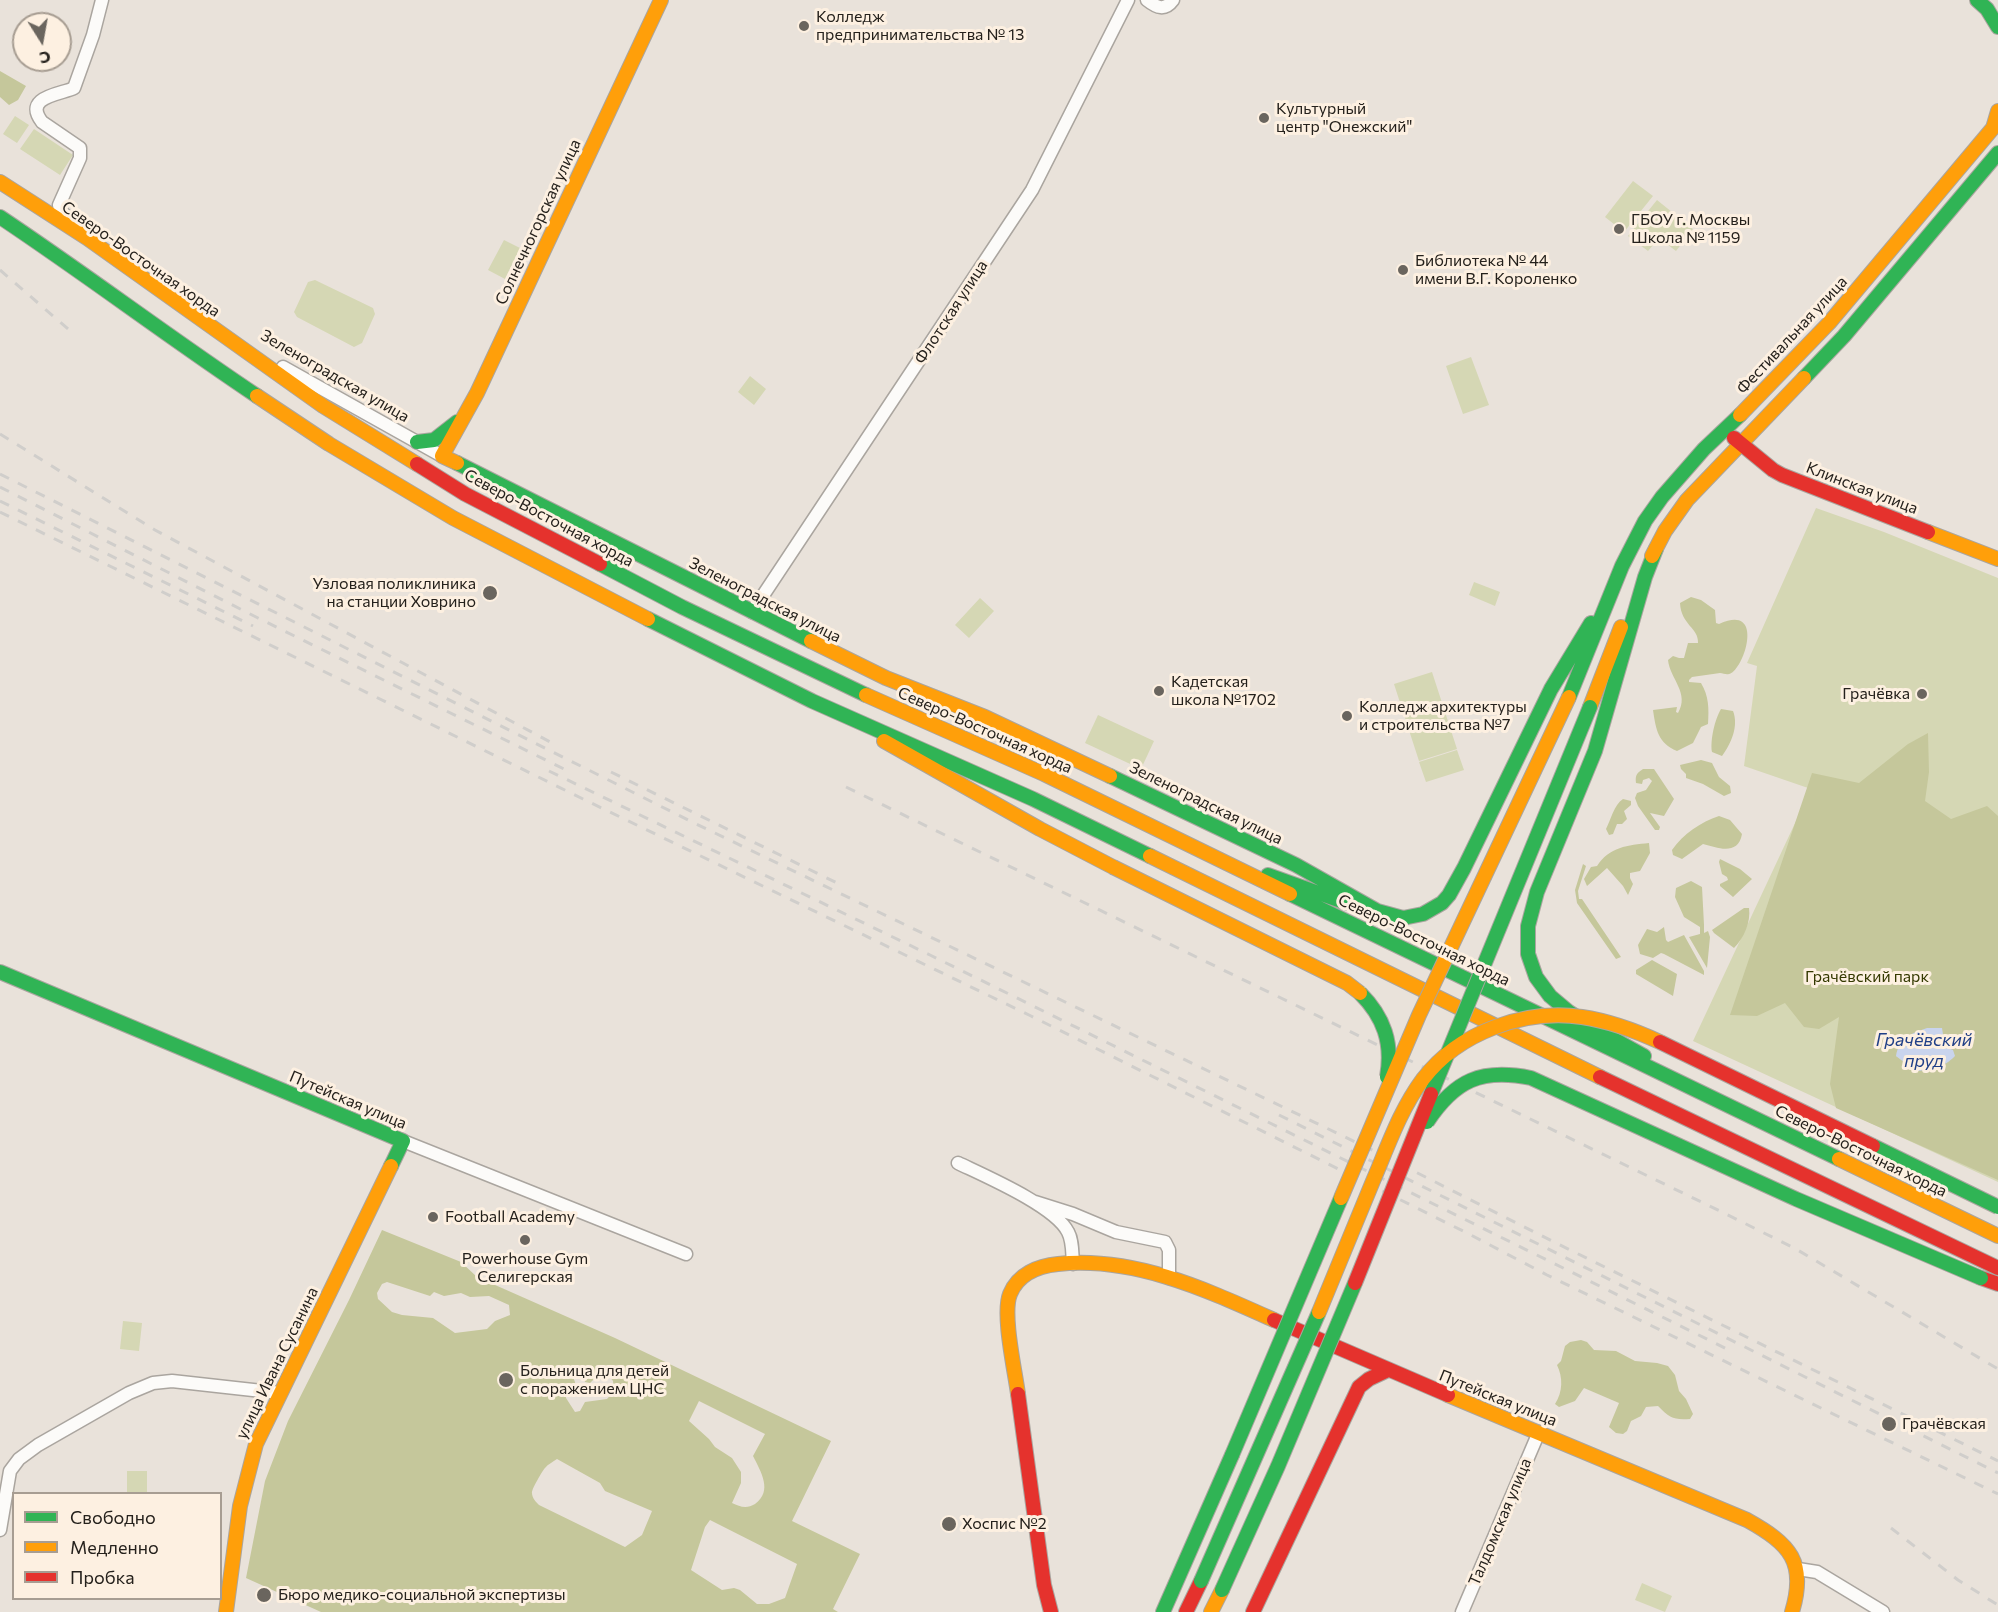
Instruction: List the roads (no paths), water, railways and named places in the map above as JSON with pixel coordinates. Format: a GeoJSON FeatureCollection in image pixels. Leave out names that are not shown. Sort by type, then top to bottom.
{"type":"FeatureCollection","features":[{"type":"Feature","properties":{"kind":"main road","name":"Солнечногорская улица"},"geometry":{"type":"LineString","coordinates":[[442,456],[481,383],[661,0]]}},
{"type":"Feature","properties":{"kind":"main road"},"geometry":{"type":"LineString","coordinates":[[1987,7],[1998,27]]}},
{"type":"Feature","properties":{"kind":"main road","name":"Фестивальная улица"},"geometry":{"type":"LineString","coordinates":[[1614,583],[1645,521],[1662,496],[1697,457],[1808,345],[1867,279],[1993,128],[1998,111]]}},
{"type":"Feature","properties":{"kind":"main road"},"geometry":{"type":"LineString","coordinates":[[1211,1612],[1315,1380],[1636,592],[1656,549],[1675,516],[1712,474],[1850,330],[1998,153]]}},
{"type":"Feature","properties":{"kind":"main road","name":"Северо-Восточная хорда"},"geometry":{"type":"LineString","coordinates":[[0,182],[87,238],[323,406],[465,494],[569,549],[826,677],[1044,774],[1998,1236]]}},
{"type":"Feature","properties":{"kind":"main road"},"geometry":{"type":"LineString","coordinates":[[0,218],[77,268],[214,367],[310,431],[443,512],[597,594],[812,701],[1033,799],[1714,1132],[1998,1268]]}},
{"type":"Feature","properties":{"kind":"main road"},"geometry":{"type":"LineString","coordinates":[[417,442],[434,440],[464,416]]}},
{"type":"Feature","properties":{"kind":"main road","name":"Клинская улица"},"geometry":{"type":"LineString","coordinates":[[1724,430],[1782,475],[1998,559]]}},
{"type":"Feature","properties":{"kind":"main road","name":"Зеленоградская улица"},"geometry":{"type":"LineString","coordinates":[[442,456],[886,678],[985,717],[1208,822],[1296,865],[1381,913]]}},
{"type":"Feature","properties":{"kind":"main road"},"geometry":{"type":"LineString","coordinates":[[1656,549],[1645,577],[1591,760],[1533,903],[1527,925],[1528,957],[1535,976],[1552,998],[1585,1023],[1744,1113]]}},
{"type":"Feature","properties":{"kind":"main road"},"geometry":{"type":"LineString","coordinates":[[1165,834],[1256,871],[1381,913],[1403,918],[1433,910],[1449,895],[1464,868],[1551,689],[1614,583]]}},
{"type":"Feature","properties":{"kind":"main road"},"geometry":{"type":"LineString","coordinates":[[1162,1612],[1277,1352],[1346,1184],[1434,981],[1569,698],[1614,583]]}},
{"type":"Feature","properties":{"kind":"main road"},"geometry":{"type":"LineString","coordinates":[[812,701],[1040,829],[1347,983],[1360,992],[1377,1012],[1387,1032],[1389,1042],[1390,1066],[1370,1131]]}},
{"type":"Feature","properties":{"kind":"main road","name":"Путейская улица"},"geometry":{"type":"LineString","coordinates":[[0,972],[403,1141]]}},
{"type":"Feature","properties":{"kind":"main road"},"geometry":{"type":"LineString","coordinates":[[1186,1612],[1293,1372],[1400,1116],[1434,1067],[1469,1040],[1490,1029],[1539,1017],[1562,1016],[1582,1017],[1622,1027],[1658,1041],[1998,1207]]}},
{"type":"Feature","properties":{"kind":"main road"},"geometry":{"type":"LineString","coordinates":[[1406,1160],[1434,1111],[1451,1091],[1467,1081],[1484,1075],[1505,1073],[1518,1075],[1545,1083],[1877,1235],[1998,1284]]}},
{"type":"Feature","properties":{"kind":"main road","name":"улица Ивана Сусанина"},"geometry":{"type":"LineString","coordinates":[[226,1612],[236,1530],[248,1469],[256,1443],[403,1141]]}},
{"type":"Feature","properties":{"kind":"main road","name":"Путейская улица"},"geometry":{"type":"LineString","coordinates":[[1044,1585],[1008,1302],[1015,1283],[1032,1271],[1044,1266],[1073,1264],[1107,1265],[1169,1278],[1222,1297],[1388,1370],[1747,1520],[1781,1541],[1793,1556],[1798,1569]]}},
{"type":"Feature","properties":{"kind":"main road"},"geometry":{"type":"LineString","coordinates":[[1253,1612],[1359,1387],[1369,1379],[1388,1370]]}},
{"type":"Feature","properties":{"kind":"main road"},"geometry":{"type":"LineString","coordinates":[[1792,1612],[1798,1594],[1798,1569]]}},
{"type":"Feature","properties":{"kind":"main road"},"geometry":{"type":"LineString","coordinates":[[1155,1612],[1179,1572]]}},
{"type":"Feature","properties":{"kind":"main road"},"geometry":{"type":"LineString","coordinates":[[1044,1585],[1046,1612]]}},
{"type":"Feature","properties":{"kind":"main road"},"geometry":{"type":"LineString","coordinates":[[1044,1585],[1051,1612]]}},
{"type":"Feature","properties":{"kind":"street","name":"Зеленоградская улица"},"geometry":{"type":"LineString","coordinates":[[102,0],[93,35],[74,88],[68,92],[50,94],[44,98],[38,108],[38,118],[42,122],[80,148],[80,158],[60,200],[61,212],[153,279],[285,368],[442,456]]}},
{"type":"Feature","properties":{"kind":"street","name":"Флотская улица"},"geometry":{"type":"LineString","coordinates":[[752,612],[1032,190],[1128,0]]}},
{"type":"Feature","properties":{"kind":"street"},"geometry":{"type":"LineString","coordinates":[[1147,0],[1161,8],[1173,0]]}},
{"type":"Feature","properties":{"kind":"street","name":"Путейская улица"},"geometry":{"type":"LineString","coordinates":[[403,1141],[686,1254]]}},
{"type":"Feature","properties":{"kind":"street"},"geometry":{"type":"LineString","coordinates":[[958,1163],[1035,1202],[1058,1220],[1068,1231],[1072,1242],[1073,1264]]}},
{"type":"Feature","properties":{"kind":"street"},"geometry":{"type":"LineString","coordinates":[[1035,1202],[1073,1214],[1116,1233],[1165,1242],[1169,1250],[1169,1278]]}},
{"type":"Feature","properties":{"kind":"street"},"geometry":{"type":"LineString","coordinates":[[0,1530],[10,1472],[19,1459],[38,1444],[129,1393],[153,1383],[172,1382],[280,1393]]}},
{"type":"Feature","properties":{"kind":"street","name":"Талдомская улица"},"geometry":{"type":"LineString","coordinates":[[1462,1612],[1539,1432]]}},
{"type":"Feature","properties":{"kind":"street"},"geometry":{"type":"LineString","coordinates":[[1798,1569],[1816,1572],[1883,1612]]}},
{"type":"Feature","properties":{"kind":"water","name":"Грачёвский пруд"},"geometry":{"type":"Polygon","coordinates":[[[1927,1028],[1942,1028],[1945,1047],[1953,1050],[1955,1056],[1937,1068],[1916,1071],[1896,1056],[1903,1041],[1911,1034],[1927,1028]]]}},
{"type":"Feature","properties":{"kind":"railway"},"geometry":{"type":"LineString","coordinates":[[0,270],[75,335]]}},
{"type":"Feature","properties":{"kind":"railway"},"geometry":{"type":"LineString","coordinates":[[0,434],[155,530],[552,743]]}},
{"type":"Feature","properties":{"kind":"railway"},"geometry":{"type":"LineString","coordinates":[[0,474],[690,821],[1374,1151],[1998,1461]]}},
{"type":"Feature","properties":{"kind":"railway"},"geometry":{"type":"LineString","coordinates":[[0,487],[566,770]]}},
{"type":"Feature","properties":{"kind":"railway"},"geometry":{"type":"LineString","coordinates":[[0,501],[253,626]]}},
{"type":"Feature","properties":{"kind":"railway"},"geometry":{"type":"LineString","coordinates":[[0,512],[1031,1016],[1547,1275],[1998,1494]]}},
{"type":"Feature","properties":{"kind":"railway"},"geometry":{"type":"LineString","coordinates":[[549,771],[930,955],[1729,1350]]}},
{"type":"Feature","properties":{"kind":"railway"},"geometry":{"type":"LineString","coordinates":[[611,772],[837,883]]}},
{"type":"Feature","properties":{"kind":"railway"},"geometry":{"type":"LineString","coordinates":[[846,787],[1796,1249],[1998,1369]]}},
{"type":"Feature","properties":{"kind":"railway"},"geometry":{"type":"LineString","coordinates":[[1279,1115],[1998,1473]]}},
{"type":"Feature","properties":{"kind":"railway"},"geometry":{"type":"LineString","coordinates":[[1891,1528],[1958,1580],[1998,1605]]}},
{"type":"Feature","properties":{"kind":"place","name":"Колледж предпринимательства № 13"},"geometry":{"type":"Point","coordinates":[804,26]}},
{"type":"Feature","properties":{"kind":"place","name":"Культурный центр \"Онежский\""},"geometry":{"type":"Point","coordinates":[1264,118]}},
{"type":"Feature","properties":{"kind":"place","name":"ГБОУ г. Москвы Школа № 1159"},"geometry":{"type":"Point","coordinates":[1619,229]}},
{"type":"Feature","properties":{"kind":"place","name":"Библиотека № 44 имени В.Г. Короленко"},"geometry":{"type":"Point","coordinates":[1403,270]}},
{"type":"Feature","properties":{"kind":"place","name":"Узловая поликлиника на станции Ховрино"},"geometry":{"type":"Point","coordinates":[490,593]}},
{"type":"Feature","properties":{"kind":"place","name":"Кадетская школа №1702"},"geometry":{"type":"Point","coordinates":[1159,691]}},
{"type":"Feature","properties":{"kind":"place","name":"Грачёвка"},"geometry":{"type":"Point","coordinates":[1922,694]}},
{"type":"Feature","properties":{"kind":"place","name":"Колледж архитектуры и строительства №7"},"geometry":{"type":"Point","coordinates":[1347,716]}},
{"type":"Feature","properties":{"kind":"place","name":"Football Academy"},"geometry":{"type":"Point","coordinates":[433,1217]}},
{"type":"Feature","properties":{"kind":"place","name":"Powerhouse Gym Селигерская"},"geometry":{"type":"Point","coordinates":[525,1240]}},
{"type":"Feature","properties":{"kind":"place","name":"Больница для детей с поражением ЦНС"},"geometry":{"type":"Point","coordinates":[506,1380]}},
{"type":"Feature","properties":{"kind":"place","name":"Грачёвская"},"geometry":{"type":"Point","coordinates":[1889,1424]}},
{"type":"Feature","properties":{"kind":"place","name":"Хоспис №2"},"geometry":{"type":"Point","coordinates":[949,1524]}},
{"type":"Feature","properties":{"kind":"place","name":"Бюро медико-социальной экспертизы"},"geometry":{"type":"Point","coordinates":[264,1595]}},
{"type":"Feature","properties":{"kind":"park label","name":"Грачёвский парк"},"geometry":{"type":"Point","coordinates":[1867,977]}}]}
